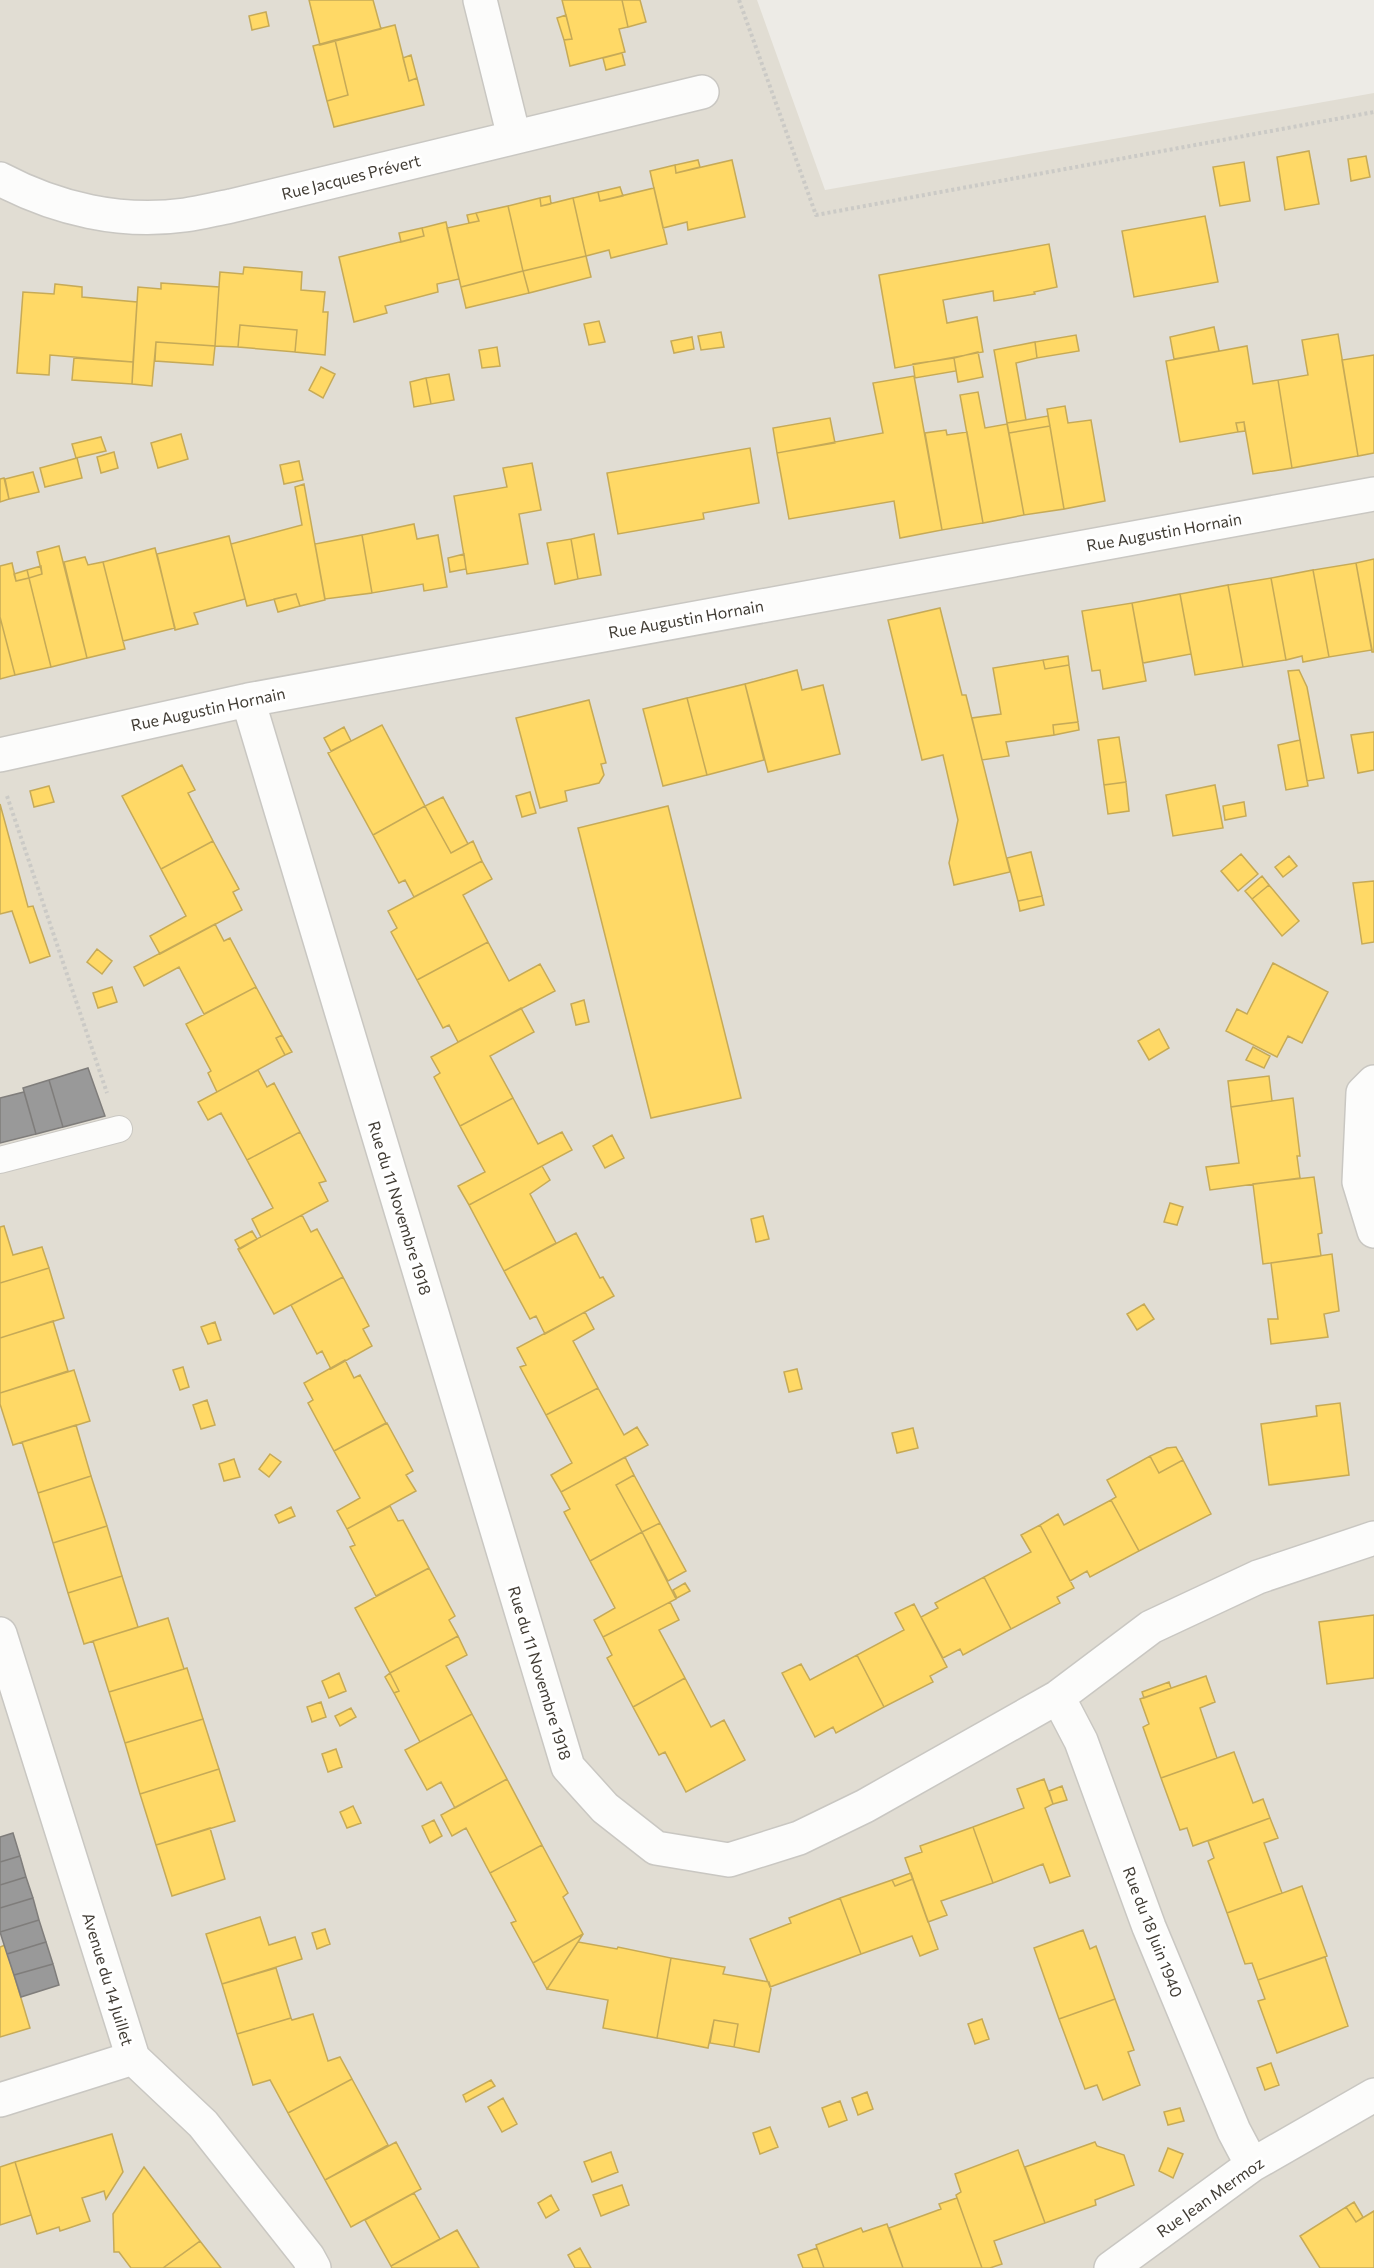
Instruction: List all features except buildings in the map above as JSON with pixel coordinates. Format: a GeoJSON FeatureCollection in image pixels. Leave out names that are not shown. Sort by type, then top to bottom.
{"type":"FeatureCollection","features":[{"type":"Feature","properties":{"kind":"street"},"geometry":{"type":"LineString","coordinates":[[480,0],[514,137]]}},
{"type":"Feature","properties":{"kind":"street","name":"Rue Jacques Prévert"},"geometry":{"type":"LineString","coordinates":[[0,179],[22,191],[60,206],[100,214],[142,217],[184,216],[231,207],[702,92]]}},
{"type":"Feature","properties":{"kind":"street","name":"Rue Augustin Hornain"},"geometry":{"type":"LineString","coordinates":[[2,771],[248,700],[1374,494]]}},
{"type":"Feature","properties":{"kind":"street","name":"Rue du 11 Novembre 1918"},"geometry":{"type":"LineString","coordinates":[[248,700],[568,1767],[605,1808],[656,1848],[729,1860],[799,1838],[865,1806],[1058,1696],[1151,1627],[1258,1577],[1374,1538]]}},
{"type":"Feature","properties":{"kind":"street"},"geometry":{"type":"LineString","coordinates":[[1374,1082],[1363,1092],[1359,1182],[1374,1231]]}},
{"type":"Feature","properties":{"kind":"street","name":"Avenue du 14 Juillet"},"geometry":{"type":"LineString","coordinates":[[0,1634],[133,2058],[203,2124],[308,2257],[314,2268]]}},
{"type":"Feature","properties":{"kind":"street","name":"Rue du 18 Juin 1940"},"geometry":{"type":"LineString","coordinates":[[1058,1696],[1080,1741],[1149,1927],[1233,2131],[1252,2165]]}},
{"type":"Feature","properties":{"kind":"street"},"geometry":{"type":"LineString","coordinates":[[0,2100],[133,2058]]}},
{"type":"Feature","properties":{"kind":"street","name":"Rue Jean Mermoz"},"geometry":{"type":"LineString","coordinates":[[1111,2268],[1252,2165],[1374,2095]]}},
{"type":"Feature","properties":{"kind":"lane"},"geometry":{"type":"LineString","coordinates":[[0,1160],[120,1129]]}},
{"type":"Feature","properties":{"kind":"path"},"geometry":{"type":"LineString","coordinates":[[739,0],[816,215],[1374,112]]}},
{"type":"Feature","properties":{"kind":"path"},"geometry":{"type":"LineString","coordinates":[[2,771],[120,1129]]}},
{"type":"Feature","properties":{"kind":"shaded area"},"geometry":{"type":"Polygon","coordinates":[[[0,0],[757,0],[825,190],[1374,93],[1374,2268],[0,2268],[0,0]]]}}]}
